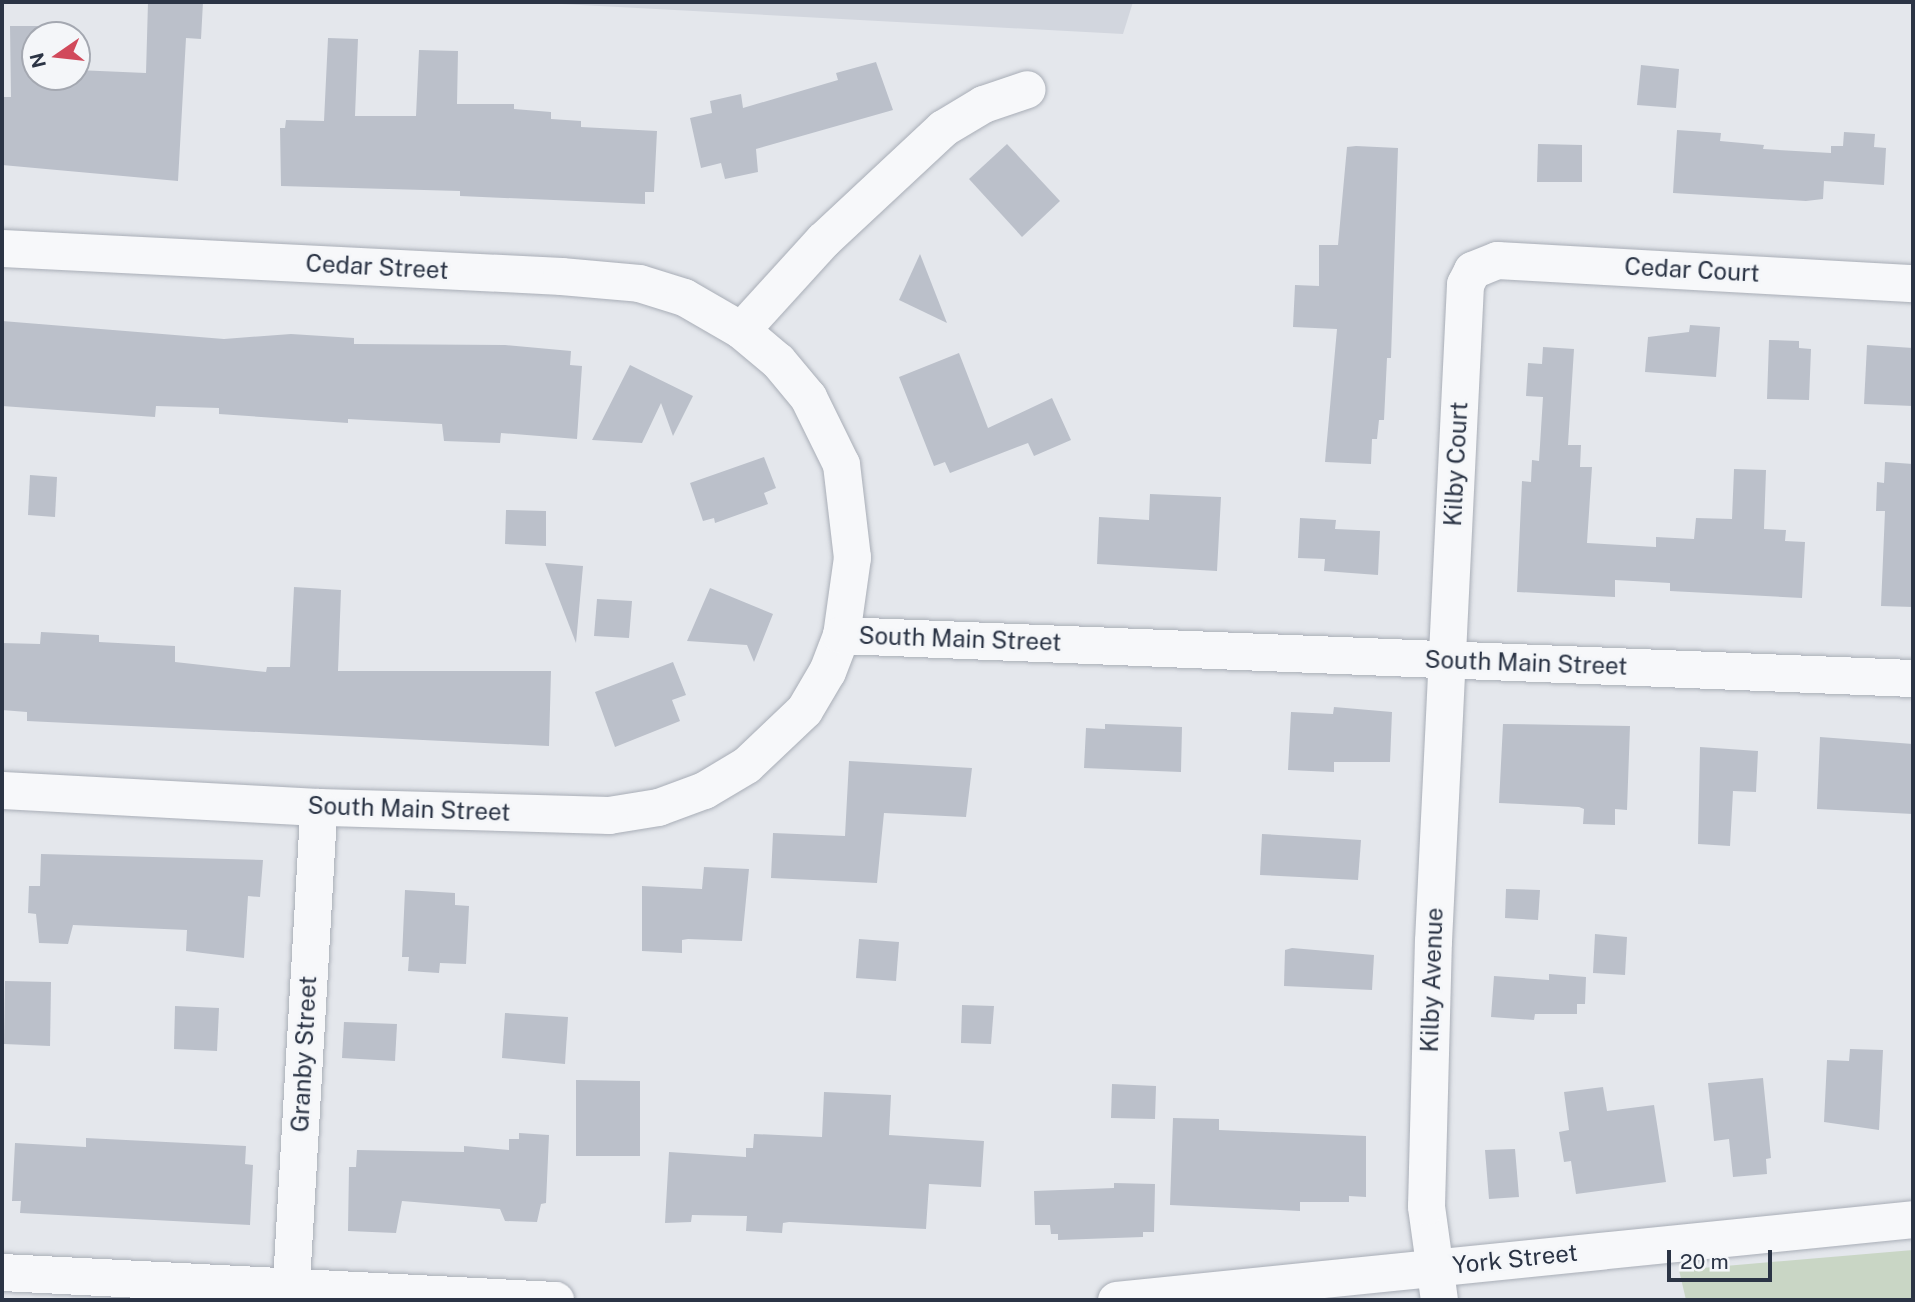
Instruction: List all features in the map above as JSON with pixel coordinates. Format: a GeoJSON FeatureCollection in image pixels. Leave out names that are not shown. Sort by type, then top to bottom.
{"type":"FeatureCollection","features":[{"type":"Feature","properties":{"kind":"street"},"geometry":{"type":"LineString","coordinates":[[741,330],[832,230],[943,128],[983,104],[1027,89]]}},
{"type":"Feature","properties":{"kind":"street","name":"Cedar Street"},"geometry":{"type":"LineString","coordinates":[[2,248],[639,283],[684,297],[741,330],[778,361],[808,397],[841,464],[852,557],[841,635]]}},
{"type":"Feature","properties":{"kind":"street","name":"Cedar Court"},"geometry":{"type":"LineString","coordinates":[[1472,270],[1497,260],[1913,283]]}},
{"type":"Feature","properties":{"kind":"street","name":"Kilby Court"},"geometry":{"type":"LineString","coordinates":[[1447,660],[1465,284],[1472,270]]}},
{"type":"Feature","properties":{"kind":"street","name":"South Main Street"},"geometry":{"type":"LineString","coordinates":[[2,790],[318,807],[609,815],[658,807],[704,790],[774,743],[804,710],[827,671],[841,635],[1913,678]]}},
{"type":"Feature","properties":{"kind":"street","name":"Kilby Avenue"},"geometry":{"type":"LineString","coordinates":[[1436,1284],[1427,1150],[1447,660]]}},
{"type":"Feature","properties":{"kind":"street","name":"Granby Street"},"geometry":{"type":"LineString","coordinates":[[290,1293],[318,807]]}},
{"type":"Feature","properties":{"kind":"street","name":"York Street"},"geometry":{"type":"LineString","coordinates":[[1116,1300],[1436,1284],[1913,1219]]}},
{"type":"Feature","properties":{"kind":"street"},"geometry":{"type":"LineString","coordinates":[[2,1272],[290,1293],[555,1300]]}},
{"type":"Feature","properties":{"kind":"shaded area"},"geometry":{"type":"Polygon","coordinates":[[[524,2],[1133,2],[1123,34],[524,2]]]}},
{"type":"Feature","properties":{"kind":"green space"},"geometry":{"type":"Polygon","coordinates":[[[1913,1250],[1913,1300],[1686,1300],[1679,1270],[1913,1250]]]}},
{"type":"Feature","properties":{"kind":"building"},"geometry":{"type":"Polygon","coordinates":[[[148,2],[203,2],[201,39],[186,38],[178,181],[2,165],[2,97],[11,97],[10,26],[21,26],[21,91],[91,91],[91,71],[146,73],[148,2]]]}},
{"type":"Feature","properties":{"kind":"building"},"geometry":{"type":"Polygon","coordinates":[[[328,38],[358,39],[355,116],[416,116],[419,50],[458,51],[457,104],[514,104],[514,109],[551,112],[551,119],[581,121],[581,127],[657,131],[654,192],[645,192],[645,204],[460,196],[460,191],[281,186],[280,128],[285,128],[286,120],[324,121],[328,38]]]}},
{"type":"Feature","properties":{"kind":"building"},"geometry":{"type":"Polygon","coordinates":[[[876,62],[893,110],[756,149],[758,172],[725,179],[721,163],[701,168],[690,118],[712,113],[710,101],[741,94],[743,108],[838,80],[836,73],[876,62]]]}},
{"type":"Feature","properties":{"kind":"building"},"geometry":{"type":"Polygon","coordinates":[[[1641,65],[1679,69],[1676,108],[1637,105],[1641,65]]]}},
{"type":"Feature","properties":{"kind":"building"},"geometry":{"type":"Polygon","coordinates":[[[1677,130],[1721,133],[1720,141],[1764,145],[1763,149],[1831,153],[1831,146],[1843,146],[1844,132],[1875,134],[1874,147],[1886,148],[1884,185],[1824,181],[1823,199],[1806,201],[1673,193],[1677,130]]]}},
{"type":"Feature","properties":{"kind":"building"},"geometry":{"type":"Polygon","coordinates":[[[1007,144],[1060,201],[1022,237],[969,179],[1007,144]]]}},
{"type":"Feature","properties":{"kind":"building"},"geometry":{"type":"Polygon","coordinates":[[[1538,144],[1582,145],[1582,182],[1537,182],[1538,144]]]}},
{"type":"Feature","properties":{"kind":"building"},"geometry":{"type":"Polygon","coordinates":[[[1347,147],[1398,148],[1391,358],[1387,358],[1384,420],[1379,420],[1377,439],[1372,439],[1371,464],[1325,462],[1337,329],[1293,327],[1295,285],[1319,286],[1319,245],[1338,245],[1347,147]]]}},
{"type":"Feature","properties":{"kind":"building"},"geometry":{"type":"Polygon","coordinates":[[[920,254],[947,323],[899,300],[920,254]]]}},
{"type":"Feature","properties":{"kind":"building"},"geometry":{"type":"Polygon","coordinates":[[[2,321],[224,339],[291,334],[354,338],[354,344],[505,345],[571,351],[570,365],[582,366],[577,439],[501,433],[500,443],[444,441],[442,424],[348,419],[348,423],[219,414],[219,408],[156,406],[155,417],[2,406],[2,321]]]}},
{"type":"Feature","properties":{"kind":"building"},"geometry":{"type":"Polygon","coordinates":[[[1690,325],[1720,327],[1716,377],[1645,372],[1648,337],[1689,332],[1690,325]]]}},
{"type":"Feature","properties":{"kind":"building"},"geometry":{"type":"Polygon","coordinates":[[[1769,340],[1799,341],[1799,348],[1811,349],[1809,400],[1767,399],[1769,340]]]}},
{"type":"Feature","properties":{"kind":"building"},"geometry":{"type":"Polygon","coordinates":[[[1867,345],[1913,348],[1913,406],[1864,404],[1867,345]]]}},
{"type":"Feature","properties":{"kind":"building"},"geometry":{"type":"Polygon","coordinates":[[[1543,347],[1574,349],[1568,445],[1581,445],[1580,467],[1592,467],[1587,543],[1656,547],[1656,537],[1694,539],[1696,518],[1732,519],[1734,469],[1766,470],[1764,529],[1786,530],[1785,541],[1805,542],[1802,598],[1670,591],[1670,583],[1615,580],[1615,597],[1517,592],[1522,481],[1531,482],[1532,460],[1539,461],[1543,397],[1526,396],[1528,363],[1542,364],[1543,347]]]}},
{"type":"Feature","properties":{"kind":"building"},"geometry":{"type":"Polygon","coordinates":[[[959,353],[988,428],[1052,398],[1071,440],[1034,456],[1028,443],[950,473],[945,462],[934,466],[899,377],[959,353]]]}},
{"type":"Feature","properties":{"kind":"building"},"geometry":{"type":"Polygon","coordinates":[[[630,365],[693,396],[673,436],[661,403],[642,443],[592,440],[630,365]]]}},
{"type":"Feature","properties":{"kind":"building"},"geometry":{"type":"Polygon","coordinates":[[[764,457],[776,488],[764,493],[768,504],[715,523],[714,518],[703,521],[690,483],[764,457]]]}},
{"type":"Feature","properties":{"kind":"building"},"geometry":{"type":"Polygon","coordinates":[[[1885,462],[1913,464],[1913,607],[1881,606],[1885,511],[1876,511],[1877,482],[1884,483],[1885,462]]]}},
{"type":"Feature","properties":{"kind":"building"},"geometry":{"type":"Polygon","coordinates":[[[30,475],[57,477],[55,517],[28,515],[30,475]]]}},
{"type":"Feature","properties":{"kind":"building"},"geometry":{"type":"Polygon","coordinates":[[[1150,494],[1221,497],[1217,571],[1097,564],[1099,517],[1149,520],[1150,494]]]}},
{"type":"Feature","properties":{"kind":"building"},"geometry":{"type":"Polygon","coordinates":[[[506,510],[546,511],[546,546],[505,544],[506,510]]]}},
{"type":"Feature","properties":{"kind":"building"},"geometry":{"type":"Polygon","coordinates":[[[1300,518],[1336,520],[1335,529],[1380,531],[1378,575],[1324,571],[1325,559],[1298,558],[1300,518]]]}},
{"type":"Feature","properties":{"kind":"building"},"geometry":{"type":"Polygon","coordinates":[[[545,563],[583,566],[576,643],[545,563]]]}},
{"type":"Feature","properties":{"kind":"building"},"geometry":{"type":"Polygon","coordinates":[[[294,587],[341,590],[338,671],[551,671],[549,746],[27,721],[27,712],[2,710],[2,643],[40,644],[41,632],[99,635],[99,642],[175,646],[175,662],[266,672],[267,667],[290,667],[294,587]]]}},
{"type":"Feature","properties":{"kind":"building"},"geometry":{"type":"Polygon","coordinates":[[[710,588],[773,614],[754,662],[747,645],[687,641],[710,588]]]}},
{"type":"Feature","properties":{"kind":"building"},"geometry":{"type":"Polygon","coordinates":[[[597,599],[632,601],[629,638],[594,636],[597,599]]]}},
{"type":"Feature","properties":{"kind":"building"},"geometry":{"type":"Polygon","coordinates":[[[673,662],[686,695],[672,700],[680,721],[615,747],[595,692],[673,662]]]}},
{"type":"Feature","properties":{"kind":"building"},"geometry":{"type":"Polygon","coordinates":[[[1334,707],[1392,712],[1390,762],[1334,762],[1334,772],[1288,770],[1291,712],[1333,714],[1334,707]]]}},
{"type":"Feature","properties":{"kind":"building"},"geometry":{"type":"Polygon","coordinates":[[[1105,724],[1182,727],[1181,772],[1084,768],[1086,728],[1105,729],[1105,724]]]}},
{"type":"Feature","properties":{"kind":"building"},"geometry":{"type":"Polygon","coordinates":[[[1503,724],[1630,726],[1627,810],[1615,809],[1615,825],[1583,824],[1584,809],[1579,807],[1499,803],[1503,724]]]}},
{"type":"Feature","properties":{"kind":"building"},"geometry":{"type":"Polygon","coordinates":[[[1820,737],[1913,744],[1913,814],[1817,809],[1820,737]]]}},
{"type":"Feature","properties":{"kind":"building"},"geometry":{"type":"Polygon","coordinates":[[[1700,747],[1758,751],[1756,792],[1733,791],[1730,846],[1698,844],[1700,747]]]}},
{"type":"Feature","properties":{"kind":"building"},"geometry":{"type":"Polygon","coordinates":[[[849,761],[972,768],[966,817],[884,813],[877,883],[771,878],[773,833],[845,836],[849,761]]]}},
{"type":"Feature","properties":{"kind":"building"},"geometry":{"type":"Polygon","coordinates":[[[1262,834],[1361,840],[1358,880],[1260,875],[1262,834]]]}},
{"type":"Feature","properties":{"kind":"building"},"geometry":{"type":"Polygon","coordinates":[[[41,854],[263,860],[260,897],[248,896],[244,958],[186,951],[187,930],[73,925],[68,944],[39,943],[36,914],[28,913],[29,886],[40,886],[41,854]]]}},
{"type":"Feature","properties":{"kind":"building"},"geometry":{"type":"Polygon","coordinates":[[[704,867],[749,869],[742,941],[688,939],[682,940],[682,953],[642,951],[642,886],[702,889],[704,867]]]}},
{"type":"Feature","properties":{"kind":"building"},"geometry":{"type":"Polygon","coordinates":[[[1506,889],[1540,890],[1538,920],[1505,918],[1506,889]]]}},
{"type":"Feature","properties":{"kind":"building"},"geometry":{"type":"Polygon","coordinates":[[[405,890],[455,893],[455,905],[469,906],[466,964],[440,963],[439,973],[408,971],[409,957],[402,957],[405,890]]]}},
{"type":"Feature","properties":{"kind":"building"},"geometry":{"type":"Polygon","coordinates":[[[1595,934],[1627,937],[1625,975],[1593,973],[1595,934]]]}},
{"type":"Feature","properties":{"kind":"building"},"geometry":{"type":"Polygon","coordinates":[[[859,939],[899,942],[896,981],[856,978],[859,939]]]}},
{"type":"Feature","properties":{"kind":"building"},"geometry":{"type":"Polygon","coordinates":[[[1292,948],[1374,955],[1372,990],[1284,986],[1285,950],[1292,948]]]}},
{"type":"Feature","properties":{"kind":"building"},"geometry":{"type":"Polygon","coordinates":[[[1549,974],[1586,977],[1585,1004],[1577,1004],[1577,1014],[1535,1014],[1534,1020],[1491,1017],[1494,976],[1549,980],[1549,974]]]}},
{"type":"Feature","properties":{"kind":"building"},"geometry":{"type":"Polygon","coordinates":[[[5,981],[51,982],[50,1046],[4,1044],[5,981]]]}},
{"type":"Feature","properties":{"kind":"building"},"geometry":{"type":"Polygon","coordinates":[[[962,1005],[994,1006],[991,1044],[961,1043],[962,1005]]]}},
{"type":"Feature","properties":{"kind":"building"},"geometry":{"type":"Polygon","coordinates":[[[175,1006],[219,1008],[217,1051],[174,1049],[175,1006]]]}},
{"type":"Feature","properties":{"kind":"building"},"geometry":{"type":"Polygon","coordinates":[[[505,1013],[568,1017],[565,1064],[502,1058],[505,1013]]]}},
{"type":"Feature","properties":{"kind":"building"},"geometry":{"type":"Polygon","coordinates":[[[344,1022],[397,1024],[395,1061],[342,1058],[344,1022]]]}},
{"type":"Feature","properties":{"kind":"building"},"geometry":{"type":"Polygon","coordinates":[[[1850,1049],[1883,1050],[1879,1130],[1824,1122],[1827,1060],[1849,1061],[1850,1049]]]}},
{"type":"Feature","properties":{"kind":"building"},"geometry":{"type":"Polygon","coordinates":[[[1763,1078],[1771,1158],[1766,1159],[1767,1174],[1733,1177],[1729,1139],[1714,1141],[1708,1083],[1763,1078]]]}},
{"type":"Feature","properties":{"kind":"building"},"geometry":{"type":"Polygon","coordinates":[[[576,1080],[640,1081],[640,1156],[576,1156],[576,1080]]]}},
{"type":"Feature","properties":{"kind":"building"},"geometry":{"type":"Polygon","coordinates":[[[1112,1084],[1156,1086],[1155,1119],[1111,1118],[1112,1084]]]}},
{"type":"Feature","properties":{"kind":"building"},"geometry":{"type":"Polygon","coordinates":[[[1603,1087],[1607,1111],[1654,1105],[1666,1182],[1576,1194],[1571,1161],[1564,1162],[1559,1132],[1569,1130],[1564,1092],[1603,1087]]]}},
{"type":"Feature","properties":{"kind":"building"},"geometry":{"type":"Polygon","coordinates":[[[824,1092],[891,1095],[889,1135],[984,1141],[981,1187],[929,1184],[926,1229],[789,1222],[783,1223],[782,1233],[746,1231],[747,1216],[692,1215],[691,1222],[665,1223],[669,1152],[746,1157],[746,1148],[753,1148],[754,1134],[822,1137],[824,1092]]]}},
{"type":"Feature","properties":{"kind":"building"},"geometry":{"type":"Polygon","coordinates":[[[1173,1118],[1219,1119],[1219,1130],[1366,1136],[1366,1197],[1349,1196],[1349,1202],[1300,1202],[1300,1211],[1170,1205],[1173,1118]]]}},
{"type":"Feature","properties":{"kind":"building"},"geometry":{"type":"Polygon","coordinates":[[[519,1133],[549,1135],[546,1203],[541,1204],[537,1222],[505,1221],[500,1209],[402,1201],[396,1233],[348,1231],[349,1167],[356,1167],[357,1150],[464,1152],[464,1146],[509,1150],[509,1139],[519,1139],[519,1133]]]}},
{"type":"Feature","properties":{"kind":"building"},"geometry":{"type":"Polygon","coordinates":[[[86,1138],[246,1146],[245,1164],[253,1165],[250,1225],[20,1213],[21,1201],[12,1201],[15,1143],[86,1147],[86,1138]]]}},
{"type":"Feature","properties":{"kind":"building"},"geometry":{"type":"Polygon","coordinates":[[[1515,1149],[1519,1197],[1489,1199],[1485,1150],[1515,1149]]]}},
{"type":"Feature","properties":{"kind":"building"},"geometry":{"type":"Polygon","coordinates":[[[1114,1183],[1155,1184],[1154,1232],[1143,1232],[1143,1237],[1058,1240],[1058,1234],[1051,1234],[1050,1225],[1035,1225],[1034,1191],[1114,1188],[1114,1183]]]}}]}
